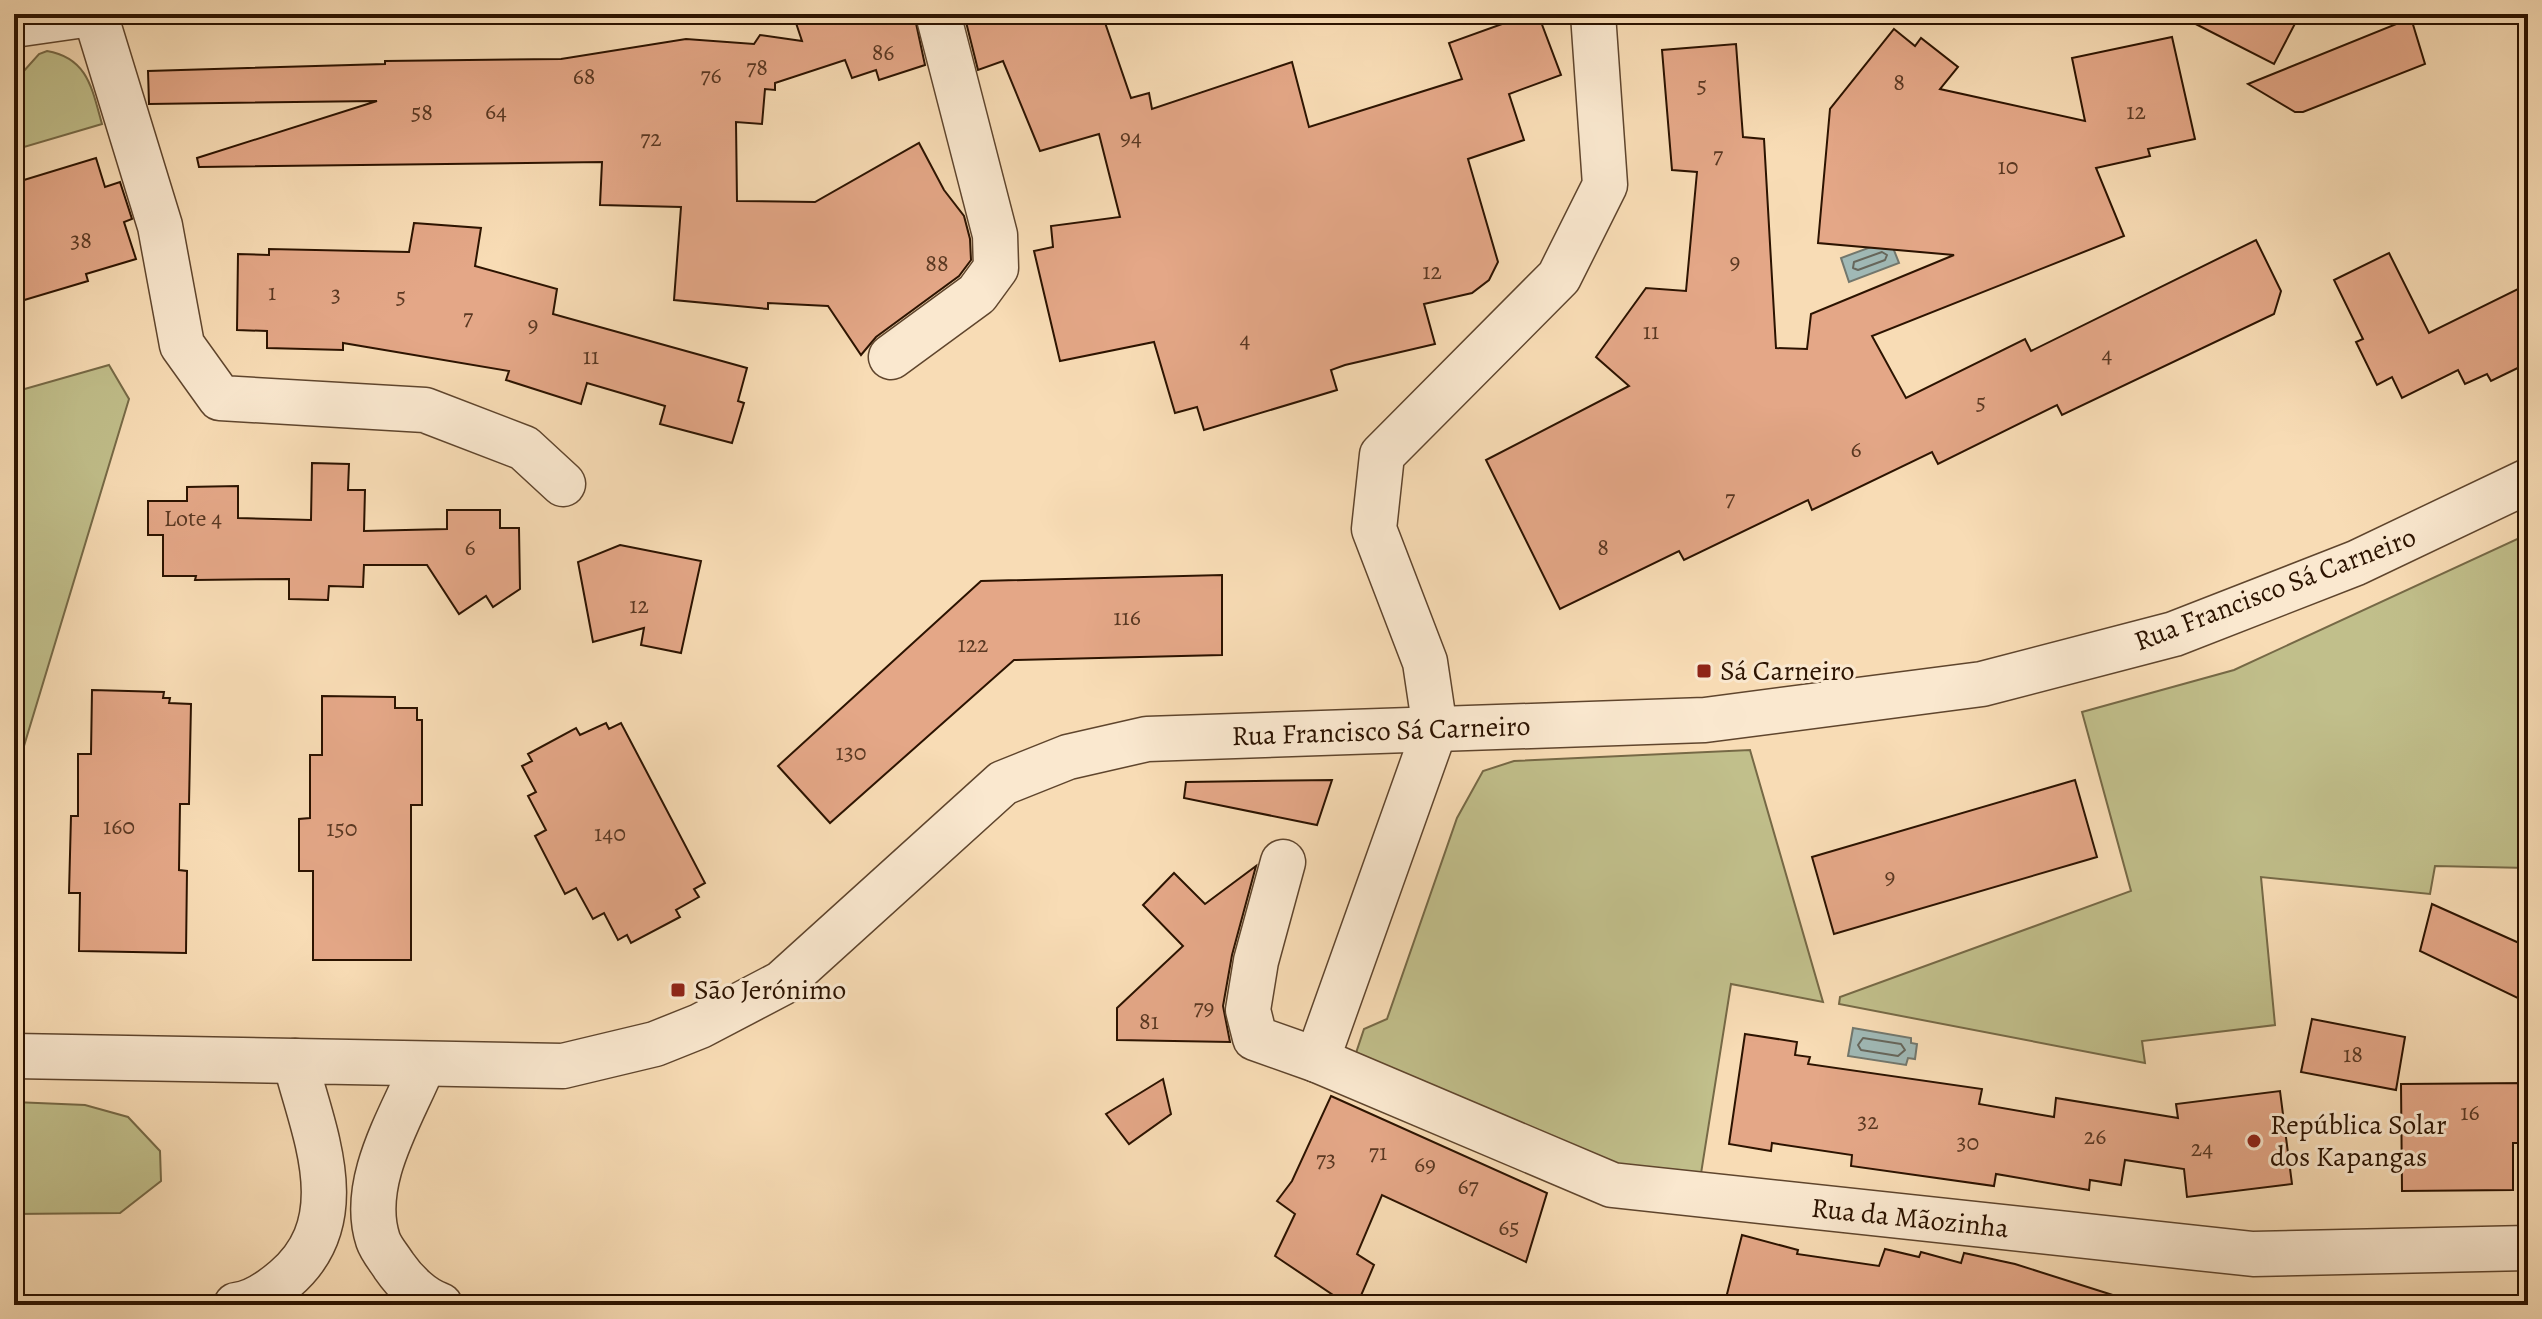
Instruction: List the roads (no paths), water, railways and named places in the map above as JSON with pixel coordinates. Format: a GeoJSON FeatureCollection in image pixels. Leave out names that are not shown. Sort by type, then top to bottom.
{"type":"FeatureCollection","features":[{"type":"Feature","properties":{"kind":"street"},"geometry":{"type":"LineString","coordinates":[[14,25],[93,14],[160,226],[182,345],[220,398],[425,410],[524,448],[563,484]]}},
{"type":"Feature","properties":{"kind":"street"},"geometry":{"type":"LineString","coordinates":[[891,357],[977,294],[996,268],[995,235],[938,14]]}},
{"type":"Feature","properties":{"kind":"street"},"geometry":{"type":"LineString","coordinates":[[1317,1060],[1435,729],[1425,662],[1374,529],[1382,455],[1559,277],[1605,185],[1593,14]]}},
{"type":"Feature","properties":{"kind":"street","name":"Rua Francisco Sá Carneiro"},"geometry":{"type":"LineString","coordinates":[[14,1056],[563,1066],[655,1044],[700,1026],[782,983],[1003,783],[1068,757],[1147,739],[1705,720],[1982,684],[2174,634],[2356,563],[2528,481]]}},
{"type":"Feature","properties":{"kind":"street","name":"Rua da Mãozinha"},"geometry":{"type":"LineString","coordinates":[[1283,862],[1256,961],[1248,1010],[1255,1038],[1317,1060],[1612,1185],[2253,1254],[2528,1248]]}},
{"type":"Feature","properties":{"kind":"street"},"geometry":{"type":"LineString","coordinates":[[236,1305],[271,1291],[299,1267],[316,1240],[326,1204],[325,1169],[295,1061]]}},
{"type":"Feature","properties":{"kind":"street"},"geometry":{"type":"LineString","coordinates":[[423,1065],[378,1171],[372,1210],[378,1242],[399,1273],[428,1301],[440,1305]]}},
{"type":"Feature","properties":{"kind":"water"},"geometry":{"type":"Polygon","coordinates":[[[1890,240],[1899,263],[1849,282],[1841,258],[1890,240]]]}},
{"type":"Feature","properties":{"kind":"water"},"geometry":{"type":"Polygon","coordinates":[[[1853,1028],[1911,1038],[1911,1043],[1917,1044],[1915,1059],[1908,1058],[1906,1065],[1848,1056],[1853,1028]]]}},
{"type":"Feature","properties":{"kind":"place","name":"Sá Carneiro"},"geometry":{"type":"Point","coordinates":[1704,671]}},
{"type":"Feature","properties":{"kind":"place","name":"São Jerónimo"},"geometry":{"type":"Point","coordinates":[678,990]}},
{"type":"Feature","properties":{"kind":"place","name":"República Solar dos Kapangas"},"geometry":{"type":"Point","coordinates":[2254,1141]}}]}
